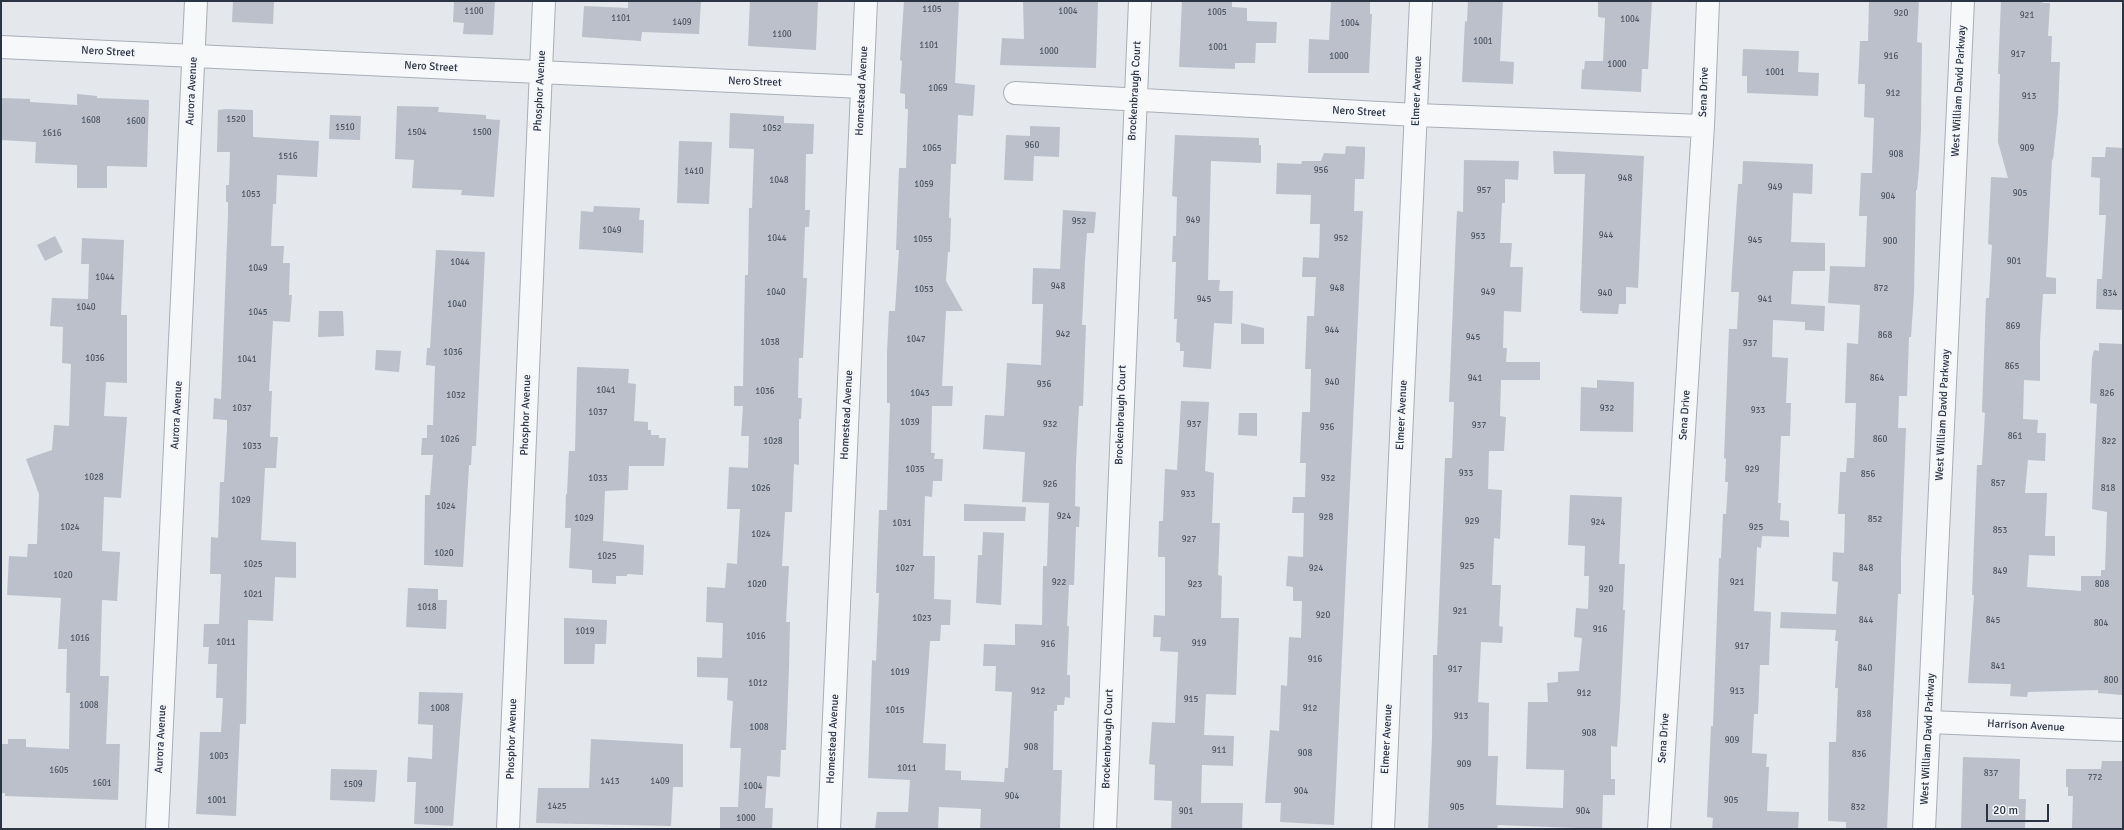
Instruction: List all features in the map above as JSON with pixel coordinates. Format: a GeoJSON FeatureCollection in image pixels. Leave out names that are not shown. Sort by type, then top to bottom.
{"type":"FeatureCollection","features":[{"type":"Feature","properties":{"kind":"street","name":"Aurora Avenue"},"geometry":{"type":"LineString","coordinates":[[157,829],[196,1]]}},
{"type":"Feature","properties":{"kind":"street","name":"Phosphor Avenue"},"geometry":{"type":"LineString","coordinates":[[508,829],[544,1]]}},
{"type":"Feature","properties":{"kind":"street","name":"Homestead Avenue"},"geometry":{"type":"LineString","coordinates":[[829,829],[866,1]]}},
{"type":"Feature","properties":{"kind":"street","name":"Brockenbraugh Court"},"geometry":{"type":"LineString","coordinates":[[1104,829],[1134,100],[1140,1]]}},
{"type":"Feature","properties":{"kind":"street","name":"Elmeer Avenue"},"geometry":{"type":"LineString","coordinates":[[1383,829],[1421,1]]}},
{"type":"Feature","properties":{"kind":"street","name":"Sena Drive"},"geometry":{"type":"LineString","coordinates":[[1659,829],[1702,126],[1708,1]]}},
{"type":"Feature","properties":{"kind":"street","name":"West William David Parkway"},"geometry":{"type":"LineString","coordinates":[[1924,829],[1963,1]]}},
{"type":"Feature","properties":{"kind":"street","name":"Nero Street"},"geometry":{"type":"LineString","coordinates":[[1,47],[862,87]]}},
{"type":"Feature","properties":{"kind":"street","name":"Nero Street"},"geometry":{"type":"LineString","coordinates":[[1015,93],[1416,115],[1702,126]]}},
{"type":"Feature","properties":{"kind":"street","name":"Harrison Avenue"},"geometry":{"type":"LineString","coordinates":[[1929,722],[2123,730]]}},
{"type":"Feature","properties":{"kind":"building"},"geometry":{"type":"Polygon","coordinates":[[[233,1],[274,1],[273,24],[232,22],[233,1]]]}},
{"type":"Feature","properties":{"kind":"building"},"geometry":{"type":"Polygon","coordinates":[[[454,1],[495,1],[493,35],[463,34],[464,23],[453,22],[454,1]]]}},
{"type":"Feature","properties":{"kind":"building"},"geometry":{"type":"Polygon","coordinates":[[[628,1],[701,1],[699,34],[642,32],[641,41],[582,37],[584,6],[628,8],[628,1]]]}},
{"type":"Feature","properties":{"kind":"building"},"geometry":{"type":"Polygon","coordinates":[[[750,1],[818,1],[816,50],[748,46],[750,1]]]}},
{"type":"Feature","properties":{"kind":"building"},"geometry":{"type":"Polygon","coordinates":[[[904,1],[959,1],[955,83],[975,85],[973,116],[958,115],[956,164],[951,164],[949,218],[951,218],[950,252],[948,252],[946,281],[963,311],[946,311],[942,386],[953,386],[952,406],[932,406],[931,453],[935,453],[934,459],[943,459],[942,481],[933,481],[932,497],[925,496],[923,556],[935,556],[934,599],[951,600],[950,625],[941,625],[940,641],[930,641],[923,743],[946,744],[945,770],[961,771],[961,780],[1004,782],[1005,768],[1008,768],[1012,692],[995,691],[996,666],[983,666],[984,644],[1015,645],[1015,624],[1042,625],[1043,566],[1047,566],[1049,503],[1022,502],[1025,452],[983,449],[985,415],[1004,416],[1007,363],[1041,365],[1043,304],[1032,304],[1033,268],[1060,269],[1063,210],[1096,212],[1094,233],[1087,233],[1085,261],[1082,325],[1086,325],[1083,406],[1079,406],[1075,506],[1080,507],[1079,527],[1076,527],[1074,585],[1069,585],[1067,626],[1069,626],[1067,675],[1070,675],[1070,698],[1065,697],[1064,705],[1057,705],[1057,711],[1054,711],[1053,770],[1062,770],[1060,829],[980,829],[981,809],[939,807],[938,829],[875,829],[877,812],[908,812],[910,780],[868,778],[872,660],[876,661],[879,593],[876,593],[879,510],[887,510],[890,403],[887,403],[889,311],[895,311],[899,250],[896,250],[899,168],[906,168],[908,109],[905,109],[905,94],[900,93],[902,61],[900,60],[904,1]]]}},
{"type":"Feature","properties":{"kind":"building"},"geometry":{"type":"Polygon","coordinates":[[[1023,1],[1098,1],[1096,68],[1000,65],[1002,38],[1024,39],[1023,1]]]}},
{"type":"Feature","properties":{"kind":"building"},"geometry":{"type":"Polygon","coordinates":[[[1182,1],[1232,1],[1232,7],[1247,8],[1247,21],[1277,22],[1276,43],[1256,43],[1255,63],[1235,63],[1235,69],[1179,67],[1182,1]]]}},
{"type":"Feature","properties":{"kind":"building"},"geometry":{"type":"Polygon","coordinates":[[[1331,1],[1370,2],[1370,14],[1372,14],[1369,73],[1308,73],[1309,39],[1329,40],[1331,1]]]}},
{"type":"Feature","properties":{"kind":"building"},"geometry":{"type":"Polygon","coordinates":[[[1468,1],[1503,1],[1500,61],[1514,62],[1513,84],[1462,82],[1465,21],[1467,22],[1468,1]]]}},
{"type":"Feature","properties":{"kind":"building"},"geometry":{"type":"Polygon","coordinates":[[[1598,1],[1652,1],[1648,69],[1642,69],[1641,92],[1581,89],[1582,69],[1584,70],[1585,61],[1603,61],[1605,18],[1598,17],[1598,1]]]}},
{"type":"Feature","properties":{"kind":"building"},"geometry":{"type":"Polygon","coordinates":[[[1869,1],[1919,1],[1917,42],[1922,43],[1921,129],[1919,169],[1916,190],[1914,293],[1911,337],[1909,337],[1907,396],[1899,396],[1898,428],[1906,428],[1901,594],[1898,594],[1887,829],[1846,829],[1846,822],[1828,821],[1829,742],[1836,742],[1838,688],[1835,688],[1838,641],[1835,641],[1836,630],[1780,628],[1781,612],[1836,614],[1838,582],[1832,581],[1833,552],[1844,553],[1845,514],[1838,514],[1840,472],[1846,472],[1847,458],[1854,458],[1856,403],[1845,403],[1847,343],[1858,344],[1860,305],[1828,303],[1830,266],[1865,267],[1867,216],[1859,216],[1861,173],[1872,173],[1874,118],[1864,117],[1865,84],[1858,84],[1860,41],[1868,41],[1869,1]]]}},
{"type":"Feature","properties":{"kind":"building"},"geometry":{"type":"Polygon","coordinates":[[[2001,1],[2043,1],[2042,3],[2050,3],[2048,36],[2052,36],[2051,62],[2060,62],[2058,113],[2053,160],[2052,159],[2046,277],[2056,278],[2056,294],[2043,294],[2040,341],[2040,381],[2024,380],[2023,419],[2038,420],[2037,433],[2046,433],[2045,461],[2028,460],[2025,493],[2047,493],[2045,536],[2055,536],[2055,556],[2029,555],[2027,587],[2081,591],[2081,576],[2101,576],[2101,570],[2105,570],[2107,512],[2092,509],[2097,404],[2090,403],[2092,358],[2094,350],[2099,351],[2099,343],[2123,344],[2123,695],[2098,693],[2098,690],[2028,692],[2027,697],[2010,696],[2011,684],[1968,683],[1974,595],[1972,595],[1977,465],[1982,465],[1985,413],[1982,412],[1986,298],[1989,298],[1992,245],[1988,244],[1991,177],[2008,178],[1998,142],[2000,74],[1998,74],[2001,1]]]}},
{"type":"Feature","properties":{"kind":"building"},"geometry":{"type":"Polygon","coordinates":[[[1743,49],[1799,51],[1798,72],[1819,73],[1818,96],[1747,93],[1747,76],[1742,76],[1743,49]]]}},
{"type":"Feature","properties":{"kind":"building"},"geometry":{"type":"Polygon","coordinates":[[[77,94],[97,96],[97,98],[149,100],[147,167],[107,166],[107,188],[77,188],[77,165],[35,163],[36,142],[1,140],[1,98],[30,99],[30,102],[77,105],[77,94]]]}},
{"type":"Feature","properties":{"kind":"building"},"geometry":{"type":"Polygon","coordinates":[[[397,106],[439,107],[438,112],[486,115],[486,119],[500,120],[494,197],[461,195],[462,190],[412,188],[414,160],[395,159],[397,106]]]}},
{"type":"Feature","properties":{"kind":"building"},"geometry":{"type":"Polygon","coordinates":[[[218,110],[253,110],[253,137],[319,141],[317,177],[277,175],[276,204],[273,204],[271,246],[284,246],[283,263],[290,263],[289,295],[292,295],[290,322],[273,321],[269,391],[272,391],[270,437],[278,437],[276,468],[265,468],[261,540],[296,542],[296,578],[275,577],[273,621],[248,620],[246,724],[240,724],[236,816],[196,814],[200,732],[221,732],[223,698],[216,698],[217,664],[208,664],[209,647],[203,647],[204,624],[219,624],[221,574],[210,574],[211,537],[218,538],[220,482],[224,482],[227,429],[227,420],[213,419],[214,398],[221,399],[228,215],[226,185],[229,185],[230,152],[217,152],[218,110]]]}},
{"type":"Feature","properties":{"kind":"building"},"geometry":{"type":"Polygon","coordinates":[[[730,113],[784,116],[784,123],[814,124],[813,154],[806,154],[805,210],[810,210],[809,227],[805,227],[803,278],[807,278],[803,358],[799,358],[798,398],[802,398],[801,419],[799,419],[799,465],[794,464],[792,512],[785,512],[782,566],[789,566],[786,622],[790,622],[786,750],[781,750],[780,777],[767,776],[765,808],[773,808],[772,829],[720,829],[720,807],[738,807],[741,748],[730,748],[733,701],[727,700],[728,678],[697,677],[697,657],[722,658],[723,623],[706,622],[707,587],[725,588],[727,563],[737,564],[740,509],[727,509],[729,467],[748,468],[749,436],[741,436],[743,406],[734,406],[734,386],[743,386],[745,275],[748,275],[749,208],[752,208],[754,149],[729,148],[730,113]]]}},
{"type":"Feature","properties":{"kind":"building"},"geometry":{"type":"Polygon","coordinates":[[[330,115],[361,116],[360,140],[329,139],[330,115]]]}},
{"type":"Feature","properties":{"kind":"building"},"geometry":{"type":"Polygon","coordinates":[[[1030,126],[1060,127],[1059,157],[1034,156],[1033,181],[1004,180],[1006,135],[1030,136],[1030,126]]]}},
{"type":"Feature","properties":{"kind":"building"},"geometry":{"type":"Polygon","coordinates":[[[1175,135],[1259,138],[1259,145],[1261,145],[1261,163],[1211,161],[1208,280],[1220,280],[1219,291],[1233,291],[1232,324],[1214,323],[1211,369],[1183,367],[1184,351],[1180,351],[1180,343],[1176,342],[1177,319],[1174,319],[1176,262],[1172,262],[1173,236],[1176,236],[1177,197],[1172,196],[1175,135]]]}},
{"type":"Feature","properties":{"kind":"building"},"geometry":{"type":"Polygon","coordinates":[[[679,141],[712,142],[709,204],[677,203],[679,141]]]}},
{"type":"Feature","properties":{"kind":"building"},"geometry":{"type":"Polygon","coordinates":[[[1346,146],[1365,147],[1365,155],[1364,179],[1355,179],[1354,211],[1363,211],[1334,825],[1280,822],[1281,803],[1265,803],[1270,730],[1279,731],[1281,685],[1287,686],[1289,637],[1301,638],[1302,601],[1293,601],[1293,587],[1286,586],[1288,556],[1303,557],[1304,513],[1292,513],[1293,497],[1305,497],[1306,463],[1300,463],[1302,412],[1310,412],[1311,369],[1305,369],[1307,316],[1314,316],[1316,277],[1302,277],[1303,257],[1319,258],[1320,224],[1310,224],[1311,195],[1276,194],[1277,163],[1301,164],[1302,161],[1321,161],[1324,153],[1345,154],[1346,146]]]}},
{"type":"Feature","properties":{"kind":"building"},"geometry":{"type":"Polygon","coordinates":[[[2106,147],[2123,148],[2123,310],[2096,309],[2097,279],[2102,279],[2106,215],[2099,215],[2100,178],[2091,177],[2092,157],[2105,157],[2106,147]]]}},
{"type":"Feature","properties":{"kind":"building"},"geometry":{"type":"Polygon","coordinates":[[[1553,151],[1644,156],[1638,288],[1626,287],[1626,304],[1619,304],[1618,314],[1582,313],[1582,311],[1580,311],[1585,174],[1554,174],[1553,151]]]}},
{"type":"Feature","properties":{"kind":"building"},"geometry":{"type":"Polygon","coordinates":[[[1464,160],[1519,161],[1518,180],[1505,179],[1505,203],[1502,203],[1500,243],[1512,243],[1510,267],[1523,267],[1521,312],[1504,311],[1503,348],[1507,348],[1506,362],[1540,362],[1540,380],[1501,380],[1500,416],[1506,417],[1504,451],[1489,451],[1488,489],[1502,490],[1500,539],[1494,538],[1492,585],[1501,585],[1499,626],[1503,627],[1502,643],[1481,642],[1478,702],[1489,703],[1488,756],[1498,756],[1496,805],[1563,808],[1564,770],[1526,769],[1528,702],[1548,702],[1547,683],[1558,682],[1558,672],[1579,671],[1582,638],[1574,637],[1576,608],[1588,609],[1589,576],[1584,576],[1585,546],[1568,545],[1570,495],[1622,497],[1619,564],[1625,564],[1623,610],[1625,610],[1617,747],[1611,746],[1611,779],[1615,779],[1615,795],[1603,795],[1602,829],[1498,825],[1497,829],[1428,829],[1432,739],[1433,655],[1437,655],[1445,458],[1452,458],[1454,402],[1449,402],[1457,211],[1463,212],[1464,160]]]}},
{"type":"Feature","properties":{"kind":"building"},"geometry":{"type":"Polygon","coordinates":[[[1743,161],[1813,164],[1812,194],[1793,193],[1791,242],[1825,243],[1825,271],[1793,271],[1791,304],[1825,306],[1824,331],[1805,330],[1805,322],[1773,320],[1772,357],[1788,358],[1786,403],[1791,403],[1790,436],[1781,436],[1778,503],[1781,503],[1780,520],[1789,521],[1789,537],[1762,536],[1761,548],[1757,547],[1754,611],[1771,612],[1769,665],[1760,665],[1758,714],[1754,714],[1752,753],[1767,754],[1766,767],[1769,767],[1767,811],[1799,812],[1798,829],[1712,829],[1713,818],[1707,817],[1711,726],[1713,726],[1719,558],[1721,558],[1723,514],[1726,514],[1728,482],[1725,482],[1726,459],[1724,458],[1729,329],[1737,329],[1739,292],[1731,292],[1732,272],[1738,184],[1742,184],[1743,161]]]}},
{"type":"Feature","properties":{"kind":"building"},"geometry":{"type":"Polygon","coordinates":[[[594,206],[640,208],[639,220],[644,220],[643,253],[579,249],[581,211],[593,212],[594,206]]]}},
{"type":"Feature","properties":{"kind":"building"},"geometry":{"type":"Polygon","coordinates":[[[55,236],[63,252],[45,261],[37,245],[55,236]]]}},
{"type":"Feature","properties":{"kind":"building"},"geometry":{"type":"Polygon","coordinates":[[[82,238],[124,240],[121,315],[127,315],[127,383],[106,382],[104,416],[127,417],[121,498],[104,497],[102,551],[120,552],[117,601],[102,600],[100,676],[109,676],[106,744],[120,744],[118,800],[5,796],[5,793],[1,793],[1,744],[8,744],[8,739],[26,739],[26,747],[69,749],[70,693],[66,693],[67,649],[58,649],[61,598],[7,595],[9,556],[27,557],[28,544],[37,544],[39,494],[26,459],[52,450],[54,425],[69,426],[71,364],[62,363],[63,327],[50,326],[52,298],[88,299],[89,264],[81,264],[82,238]]]}},
{"type":"Feature","properties":{"kind":"building"},"geometry":{"type":"Polygon","coordinates":[[[436,250],[485,252],[476,446],[472,446],[471,465],[469,465],[463,567],[424,565],[425,495],[430,495],[433,455],[421,455],[422,438],[427,438],[427,425],[433,425],[435,366],[426,365],[427,348],[430,348],[436,250]]]}},
{"type":"Feature","properties":{"kind":"building"},"geometry":{"type":"Polygon","coordinates":[[[319,311],[343,311],[344,336],[318,337],[319,311]]]}},
{"type":"Feature","properties":{"kind":"building"},"geometry":{"type":"Polygon","coordinates":[[[1241,323],[1264,328],[1264,344],[1241,344],[1241,323]]]}},
{"type":"Feature","properties":{"kind":"building"},"geometry":{"type":"Polygon","coordinates":[[[376,350],[401,351],[399,372],[375,370],[376,350]]]}},
{"type":"Feature","properties":{"kind":"building"},"geometry":{"type":"Polygon","coordinates":[[[577,367],[629,369],[628,383],[636,384],[634,421],[648,422],[648,430],[651,430],[651,435],[659,435],[659,438],[666,438],[664,466],[629,466],[628,490],[605,491],[603,541],[644,545],[643,575],[627,574],[627,576],[616,576],[616,584],[592,583],[592,570],[569,568],[571,528],[565,528],[566,494],[569,451],[575,451],[577,367]]]}},
{"type":"Feature","properties":{"kind":"building"},"geometry":{"type":"Polygon","coordinates":[[[1597,380],[1634,382],[1633,432],[1580,431],[1581,387],[1597,388],[1597,380]]]}},
{"type":"Feature","properties":{"kind":"building"},"geometry":{"type":"Polygon","coordinates":[[[1181,401],[1209,402],[1205,471],[1214,473],[1212,523],[1220,523],[1218,575],[1222,576],[1221,618],[1239,618],[1236,695],[1206,694],[1204,735],[1234,736],[1233,766],[1202,765],[1201,803],[1243,803],[1242,829],[1171,829],[1172,801],[1154,800],[1155,765],[1149,764],[1152,722],[1175,723],[1178,652],[1160,651],[1161,637],[1153,637],[1154,615],[1165,616],[1165,557],[1158,557],[1159,521],[1163,521],[1165,469],[1177,470],[1181,401]]]}},
{"type":"Feature","properties":{"kind":"building"},"geometry":{"type":"Polygon","coordinates":[[[1239,413],[1257,413],[1257,436],[1238,435],[1239,413]]]}},
{"type":"Feature","properties":{"kind":"building"},"geometry":{"type":"Polygon","coordinates":[[[964,504],[1026,507],[1025,521],[964,521],[964,504]]]}},
{"type":"Feature","properties":{"kind":"building"},"geometry":{"type":"Polygon","coordinates":[[[983,532],[1004,533],[1001,605],[976,603],[978,555],[982,555],[983,532]]]}},
{"type":"Feature","properties":{"kind":"building"},"geometry":{"type":"Polygon","coordinates":[[[408,588],[438,589],[438,600],[447,600],[446,629],[406,627],[408,588]]]}},
{"type":"Feature","properties":{"kind":"building"},"geometry":{"type":"Polygon","coordinates":[[[564,618],[607,620],[606,644],[595,644],[594,664],[564,664],[564,618]]]}},
{"type":"Feature","properties":{"kind":"building"},"geometry":{"type":"Polygon","coordinates":[[[419,692],[463,693],[453,826],[414,824],[416,782],[407,782],[408,757],[432,759],[433,725],[418,724],[419,692]]]}},
{"type":"Feature","properties":{"kind":"building"},"geometry":{"type":"Polygon","coordinates":[[[591,739],[683,744],[683,787],[673,787],[671,826],[536,823],[538,788],[589,788],[591,739]]]}},
{"type":"Feature","properties":{"kind":"building"},"geometry":{"type":"Polygon","coordinates":[[[1963,757],[2020,759],[2019,799],[2026,799],[2025,829],[1961,829],[1963,757]]]}},
{"type":"Feature","properties":{"kind":"building"},"geometry":{"type":"Polygon","coordinates":[[[2102,761],[2123,761],[2123,829],[2072,828],[2073,796],[2068,796],[2068,787],[2066,787],[2066,769],[2101,769],[2102,761]]]}},
{"type":"Feature","properties":{"kind":"building"},"geometry":{"type":"Polygon","coordinates":[[[331,769],[377,770],[375,802],[330,800],[331,769]]]}}]}
